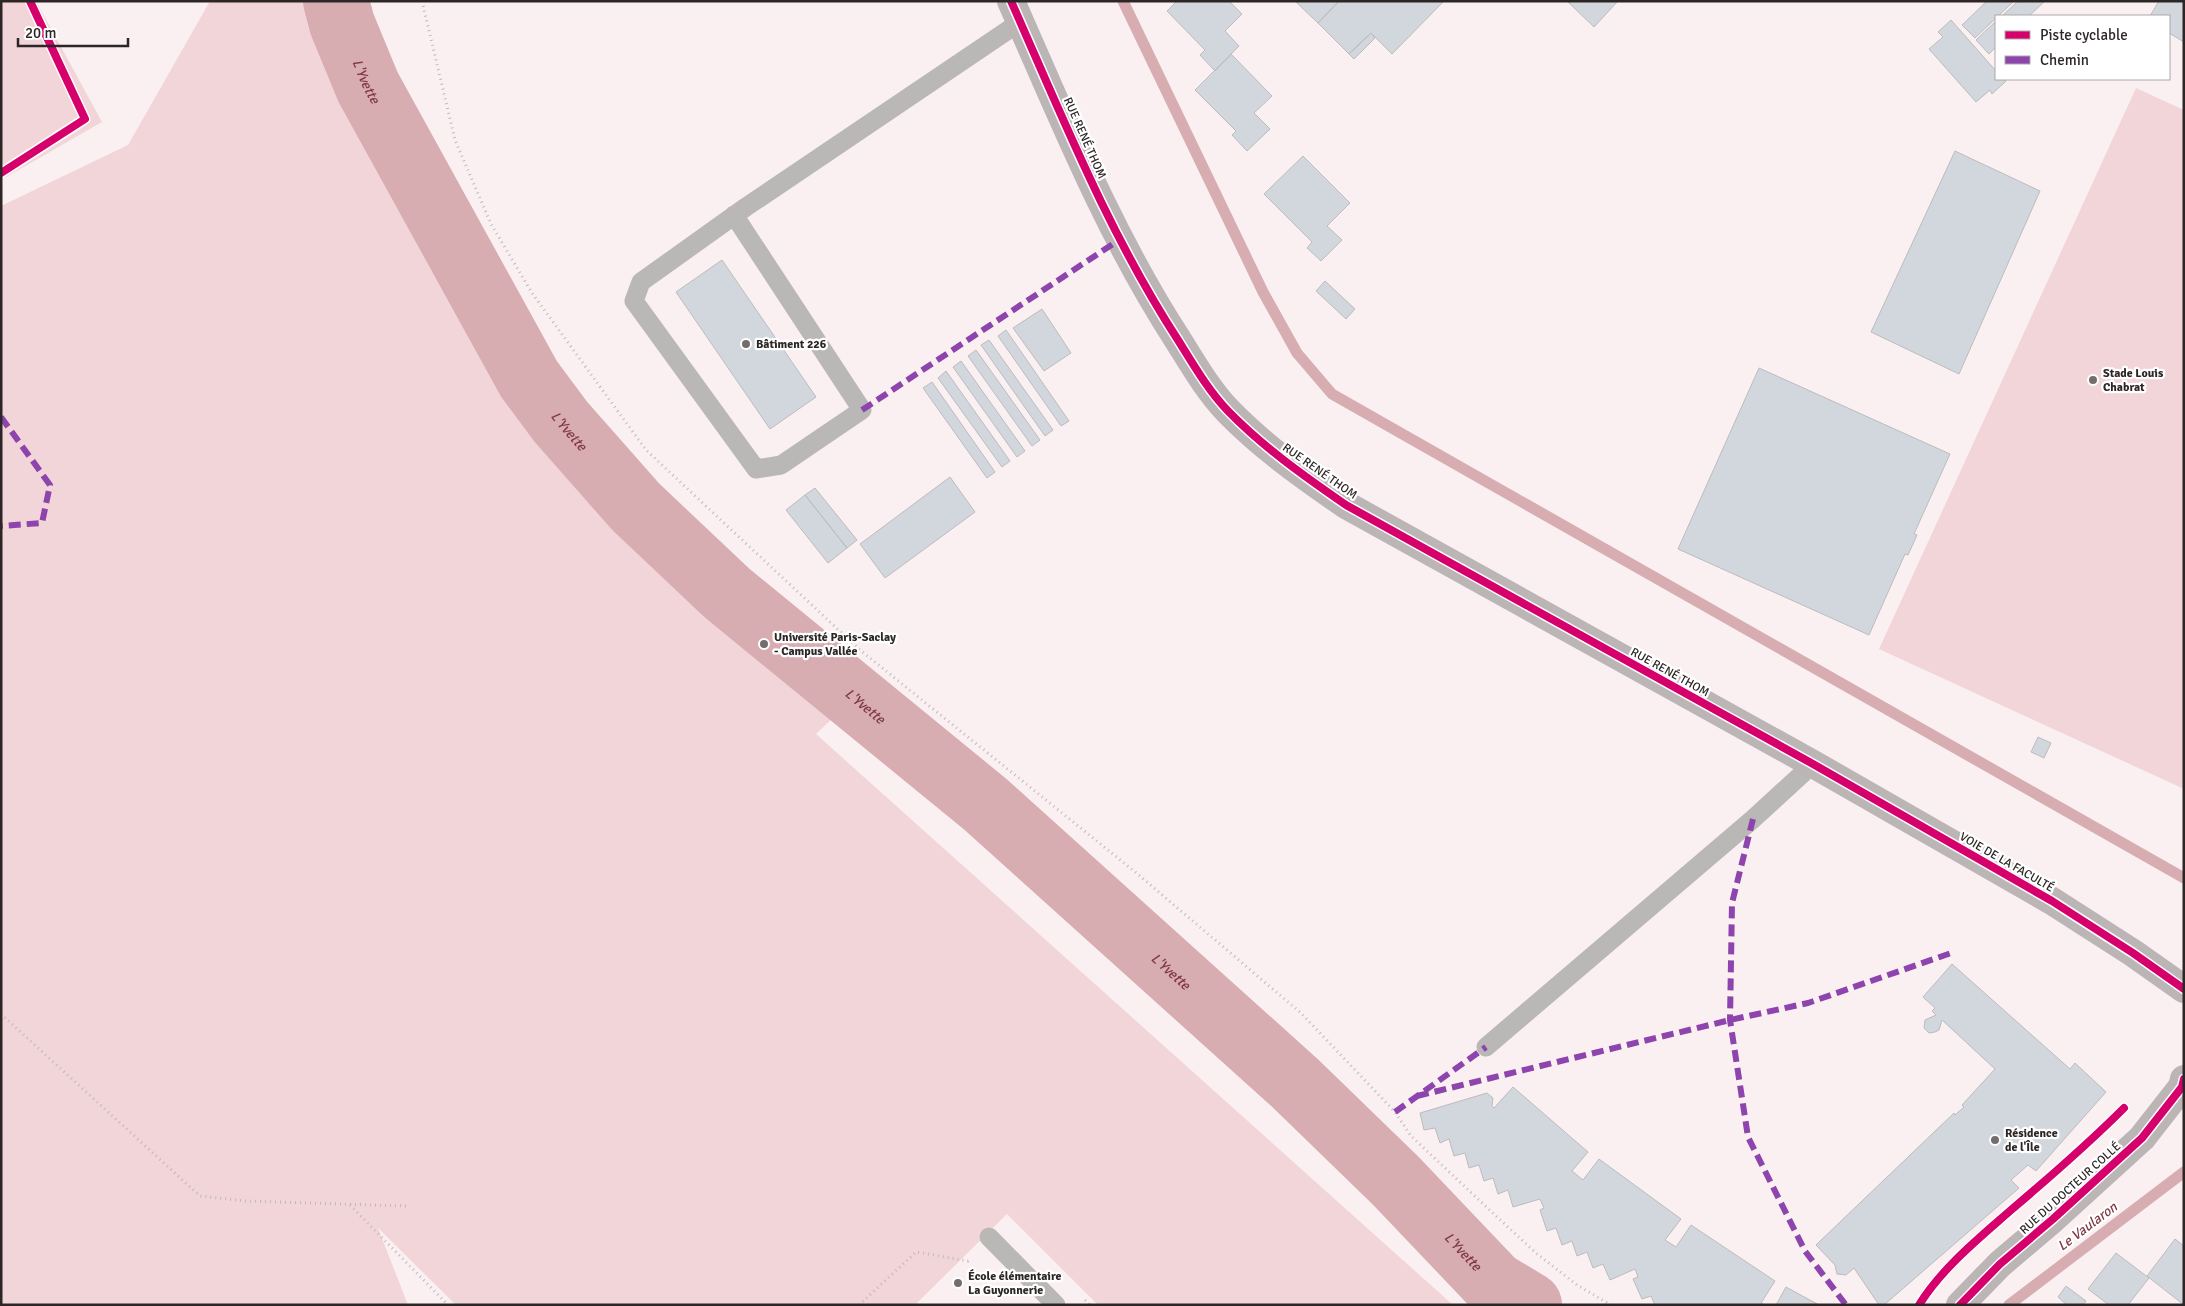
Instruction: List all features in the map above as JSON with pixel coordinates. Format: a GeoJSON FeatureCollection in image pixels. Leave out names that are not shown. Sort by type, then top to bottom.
{"type":"FeatureCollection","features":[{"type":"Feature","properties":{"kind":"main road","name":"RUE RENÉ THOM"},"geometry":{"type":"LineString","coordinates":[[1016,11],[1119,240],[1133,266],[1201,376],[1226,409],[1254,436],[1288,465],[1346,505],[1813,764]]}},
{"type":"Feature","properties":{"kind":"main road","name":"VOIE DE LA FACULTÉ"},"geometry":{"type":"LineString","coordinates":[[1813,764],[2052,901],[2133,953],[2184,989]]}},
{"type":"Feature","properties":{"kind":"main road","name":"RUE DU DOCTEUR COLLÉ"},"geometry":{"type":"LineString","coordinates":[[1960,1305],[2000,1264],[2053,1219],[2142,1138],[2182,1087],[2184,1079]]}},
{"type":"Feature","properties":{"kind":"lane"},"geometry":{"type":"LineString","coordinates":[[734,215],[862,410],[781,465],[756,469],[634,301],[641,282],[1016,11]]}},
{"type":"Feature","properties":{"kind":"lane"},"geometry":{"type":"LineString","coordinates":[[1486,1047],[1753,819],[1813,764]]}},
{"type":"Feature","properties":{"kind":"lane"},"geometry":{"type":"LineString","coordinates":[[989,1237],[1056,1305]]}},
{"type":"Feature","properties":{"kind":"path"},"geometry":{"type":"LineString","coordinates":[[422,1],[455,140],[491,224],[532,293],[646,450],[860,650],[1134,871],[1301,1013],[1395,1112],[1411,1136],[1536,1253],[1577,1285],[1611,1305]]}},
{"type":"Feature","properties":{"kind":"path"},"geometry":{"type":"LineString","coordinates":[[1,1014],[200,1196],[246,1201],[406,1206]]}},
{"type":"Feature","properties":{"kind":"path"},"geometry":{"type":"LineString","coordinates":[[349,1205],[448,1305]]}},
{"type":"Feature","properties":{"kind":"path"},"geometry":{"type":"LineString","coordinates":[[859,1305],[916,1252]]}},
{"type":"Feature","properties":{"kind":"shaded area"},"geometry":{"type":"Polygon","coordinates":[[[1,1],[36,1],[102,122],[1,180],[1,1]]]}},
{"type":"Feature","properties":{"kind":"shaded area"},"geometry":{"type":"Polygon","coordinates":[[[210,1],[346,1],[362,108],[505,371],[665,557],[838,713],[816,734],[1453,1305],[1098,1305],[1007,1214],[915,1305],[456,1305],[378,1228],[408,1305],[1,1305],[1,206],[128,145],[210,1]]]}},
{"type":"Feature","properties":{"kind":"shaded area","name":"Stade Louis Chabrat"},"geometry":{"type":"Polygon","coordinates":[[[2136,88],[2184,110],[2184,789],[1879,649],[2136,88]]]}},
{"type":"Feature","properties":{"kind":"building"},"geometry":{"type":"Polygon","coordinates":[[[1177,1],[1229,1],[1242,14],[1225,31],[1239,46],[1215,71],[1200,55],[1205,50],[1167,11],[1177,1]]]}},
{"type":"Feature","properties":{"kind":"building"},"geometry":{"type":"Polygon","coordinates":[[[1295,1],[1339,1],[1318,23],[1295,1]]]}},
{"type":"Feature","properties":{"kind":"building"},"geometry":{"type":"Polygon","coordinates":[[[1339,1],[1444,1],[1392,54],[1371,33],[1349,54],[1318,23],[1339,1]]]}},
{"type":"Feature","properties":{"kind":"building"},"geometry":{"type":"Polygon","coordinates":[[[1567,1],[1618,1],[1594,27],[1567,1]]]}},
{"type":"Feature","properties":{"kind":"building"},"geometry":{"type":"Polygon","coordinates":[[[1987,1],[2014,1],[1999,15],[1995,15],[1995,19],[1975,38],[1962,25],[1987,1]]]}},
{"type":"Feature","properties":{"kind":"building"},"geometry":{"type":"Polygon","coordinates":[[[2018,1],[2045,1],[2030,15],[2003,15],[2018,1]]]}},
{"type":"Feature","properties":{"kind":"building"},"geometry":{"type":"Polygon","coordinates":[[[2159,1],[2184,1],[2184,42],[2170,34],[2170,15],[2151,15],[2159,1]]]}},
{"type":"Feature","properties":{"kind":"building"},"geometry":{"type":"Polygon","coordinates":[[[1951,20],[1995,70],[1995,80],[2006,81],[1992,94],[1990,90],[1976,102],[1929,49],[1943,37],[1938,32],[1951,20]]]}},
{"type":"Feature","properties":{"kind":"building"},"geometry":{"type":"Polygon","coordinates":[[[1995,22],[1995,48],[1989,54],[1976,40],[1995,22]]]}},
{"type":"Feature","properties":{"kind":"building"},"geometry":{"type":"Polygon","coordinates":[[[1371,33],[1375,38],[1354,59],[1349,54],[1371,33]]]}},
{"type":"Feature","properties":{"kind":"building"},"geometry":{"type":"Polygon","coordinates":[[[1231,54],[1272,96],[1254,113],[1270,129],[1247,151],[1232,135],[1236,131],[1195,90],[1231,54]]]}},
{"type":"Feature","properties":{"kind":"building"},"geometry":{"type":"Polygon","coordinates":[[[1955,151],[2040,191],[1959,374],[1871,332],[1955,151]]]}},
{"type":"Feature","properties":{"kind":"building"},"geometry":{"type":"Polygon","coordinates":[[[1303,156],[1350,203],[1327,226],[1342,240],[1321,261],[1307,248],[1312,242],[1264,194],[1303,156]]]}},
{"type":"Feature","properties":{"kind":"building","name":"Bâtiment 226"},"geometry":{"type":"Polygon","coordinates":[[[722,260],[816,397],[770,429],[676,292],[722,260]]]}},
{"type":"Feature","properties":{"kind":"building"},"geometry":{"type":"Polygon","coordinates":[[[1325,281],[1355,309],[1346,319],[1316,291],[1325,281]]]}},
{"type":"Feature","properties":{"kind":"building"},"geometry":{"type":"Polygon","coordinates":[[[1042,309],[1071,353],[1044,371],[1013,328],[1042,309]]]}},
{"type":"Feature","properties":{"kind":"building"},"geometry":{"type":"Polygon","coordinates":[[[1006,330],[1069,421],[1061,426],[998,336],[1006,330]]]}},
{"type":"Feature","properties":{"kind":"building"},"geometry":{"type":"Polygon","coordinates":[[[989,340],[1053,430],[1045,436],[981,345],[989,340]]]}},
{"type":"Feature","properties":{"kind":"building"},"geometry":{"type":"Polygon","coordinates":[[[976,350],[1040,440],[1032,446],[968,356],[976,350]]]}},
{"type":"Feature","properties":{"kind":"building"},"geometry":{"type":"Polygon","coordinates":[[[961,361],[1025,451],[1017,457],[953,367],[961,361]]]}},
{"type":"Feature","properties":{"kind":"building"},"geometry":{"type":"Polygon","coordinates":[[[1759,368],[1950,454],[1914,534],[1917,535],[1908,555],[1905,554],[1869,635],[1678,549],[1759,368]]]}},
{"type":"Feature","properties":{"kind":"building"},"geometry":{"type":"Polygon","coordinates":[[[946,371],[1010,461],[1002,467],[938,378],[946,371]]]}},
{"type":"Feature","properties":{"kind":"building"},"geometry":{"type":"Polygon","coordinates":[[[932,382],[995,472],[987,478],[923,388],[932,382]]]}},
{"type":"Feature","properties":{"kind":"building"},"geometry":{"type":"Polygon","coordinates":[[[950,477],[975,512],[885,578],[860,544],[950,477]]]}},
{"type":"Feature","properties":{"kind":"building"},"geometry":{"type":"Polygon","coordinates":[[[815,488],[857,540],[847,548],[805,495],[815,488]]]}},
{"type":"Feature","properties":{"kind":"building"},"geometry":{"type":"Polygon","coordinates":[[[805,495],[847,548],[828,563],[786,510],[805,495]]]}},
{"type":"Feature","properties":{"kind":"building"},"geometry":{"type":"Polygon","coordinates":[[[2038,737],[2051,743],[2044,758],[2031,752],[2038,737]]]}},
{"type":"Feature","properties":{"kind":"building","name":"Résidence de l'Île"},"geometry":{"type":"Polygon","coordinates":[[[1952,964],[2070,1069],[2075,1063],[2106,1092],[2036,1171],[2028,1165],[2011,1180],[2019,1188],[1884,1305],[1879,1305],[1854,1268],[1846,1275],[1837,1274],[1835,1265],[1816,1245],[1954,1113],[1955,1115],[1964,1107],[1962,1105],[1995,1069],[1942,1020],[1939,1030],[1935,1032],[1929,1033],[1924,1028],[1925,1020],[1936,1015],[1932,1011],[1935,1008],[1923,997],[1952,964]]]}},
{"type":"Feature","properties":{"kind":"building"},"geometry":{"type":"Polygon","coordinates":[[[1513,1087],[1588,1152],[1572,1171],[1583,1180],[1599,1159],[1681,1219],[1665,1240],[1676,1247],[1691,1225],[1775,1281],[1761,1303],[1765,1305],[1655,1305],[1651,1296],[1642,1299],[1633,1279],[1638,1277],[1635,1269],[1610,1280],[1603,1264],[1593,1268],[1587,1252],[1577,1256],[1572,1241],[1562,1245],[1556,1228],[1547,1231],[1540,1210],[1544,1208],[1540,1199],[1513,1207],[1508,1190],[1498,1194],[1493,1178],[1484,1181],[1479,1165],[1469,1168],[1465,1153],[1454,1156],[1449,1139],[1440,1143],[1435,1128],[1424,1130],[1420,1113],[1487,1093],[1493,1098],[1492,1106],[1494,1108],[1513,1087]]]}},
{"type":"Feature","properties":{"kind":"building"},"geometry":{"type":"Polygon","coordinates":[[[2175,1239],[2184,1246],[2184,1305],[2147,1276],[2175,1239]]]}},
{"type":"Feature","properties":{"kind":"building"},"geometry":{"type":"Polygon","coordinates":[[[2116,1253],[2149,1278],[2128,1305],[2109,1305],[2088,1289],[2116,1253]]]}},
{"type":"Feature","properties":{"kind":"building"},"geometry":{"type":"Polygon","coordinates":[[[2066,1286],[2086,1301],[2083,1305],[2067,1305],[2058,1297],[2066,1286]]]}},
{"type":"Feature","properties":{"kind":"building"},"geometry":{"type":"Polygon","coordinates":[[[1786,1287],[1819,1305],[1776,1305],[1786,1287]]]}},
{"type":"Feature","properties":{"kind":"waterway","name":"L'Yvette"},"geometry":{"type":"LineString","coordinates":[[336,1],[342,24],[368,87],[529,379],[561,422],[636,507],[727,593],[985,804],[1295,1083],[1396,1181],[1494,1284],[1529,1305]]}},
{"type":"Feature","properties":{"kind":"waterway"},"geometry":{"type":"LineString","coordinates":[[1123,1],[1263,292],[1297,353],[1332,394],[2184,878]]}},
{"type":"Feature","properties":{"kind":"waterway","name":"Le Vaularon"},"geometry":{"type":"LineString","coordinates":[[2009,1305],[2184,1172]]}},
{"type":"Feature","properties":{"kind":"marked path"},"geometry":{"type":"LineString","coordinates":[[862,410],[1119,240]]}},
{"type":"Feature","properties":{"kind":"marked path"},"geometry":{"type":"LineString","coordinates":[[1,417],[50,485],[42,523],[1,526]]}},
{"type":"Feature","properties":{"kind":"marked path"},"geometry":{"type":"LineString","coordinates":[[1753,819],[1732,903],[1730,1020],[1748,1137],[1805,1251],[1846,1305]]}},
{"type":"Feature","properties":{"kind":"marked path"},"geometry":{"type":"LineString","coordinates":[[1417,1096],[1730,1020],[1808,1003],[1954,952]]}},
{"type":"Feature","properties":{"kind":"marked path"},"geometry":{"type":"LineString","coordinates":[[1395,1112],[1486,1047]]}},
{"type":"Feature","properties":{"kind":"cycle path"},"geometry":{"type":"LineString","coordinates":[[1,173],[85,119],[30,1]]}},
{"type":"Feature","properties":{"kind":"cycle path"},"geometry":{"type":"LineString","coordinates":[[1011,1],[1088,174],[1153,300],[1214,394],[1241,424],[1270,449],[1346,505],[1813,764],[2052,901],[2133,953],[2184,989]]}},
{"type":"Feature","properties":{"kind":"cycle path"},"geometry":{"type":"LineString","coordinates":[[1960,1305],[2000,1264],[2053,1219],[2142,1138],[2182,1087],[2184,1079]]}},
{"type":"Feature","properties":{"kind":"cycle path"},"geometry":{"type":"LineString","coordinates":[[1919,1305],[1928,1291],[1961,1254],[2069,1160],[2124,1108]]}},
{"type":"Feature","properties":{"kind":"place","name":"Bâtiment 226"},"geometry":{"type":"Point","coordinates":[746,344]}},
{"type":"Feature","properties":{"kind":"place","name":"Stade Louis Chabrat"},"geometry":{"type":"Point","coordinates":[2093,380]}},
{"type":"Feature","properties":{"kind":"place","name":"Université Paris-Saclay - Campus Vallée"},"geometry":{"type":"Point","coordinates":[764,644]}},
{"type":"Feature","properties":{"kind":"place","name":"Résidence de l'Île"},"geometry":{"type":"Point","coordinates":[1995,1140]}},
{"type":"Feature","properties":{"kind":"place","name":"École élémentaire La Guyonnerie"},"geometry":{"type":"Point","coordinates":[958,1283]}}]}
